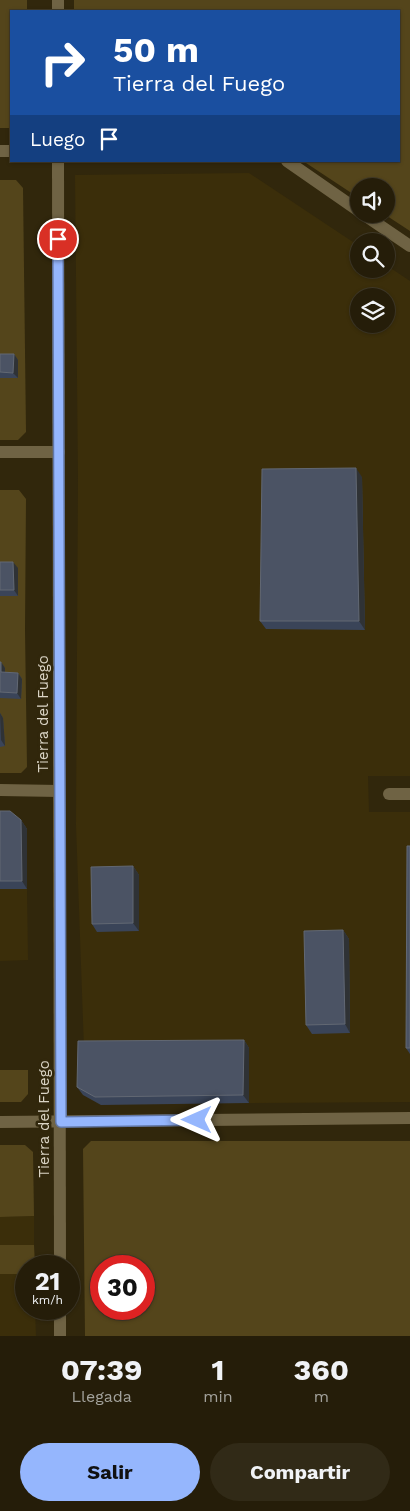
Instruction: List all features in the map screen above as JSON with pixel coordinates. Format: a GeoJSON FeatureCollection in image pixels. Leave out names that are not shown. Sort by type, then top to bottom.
{"type":"FeatureCollection","features":[{"type":"Feature","properties":{"kind":"street","name":"Tierra del Fuego"},"geometry":{"type":"LineString","coordinates":[[58,162],[60,1255]]}},
{"type":"Feature","properties":{"kind":"street"},"geometry":{"type":"LineString","coordinates":[[288,162],[350,205]]}},
{"type":"Feature","properties":{"kind":"street"},"geometry":{"type":"LineString","coordinates":[[376,223],[410,246]]}},
{"type":"Feature","properties":{"kind":"street"},"geometry":{"type":"LineString","coordinates":[[0,452],[59,452]]}},
{"type":"Feature","properties":{"kind":"street"},"geometry":{"type":"LineString","coordinates":[[0,790],[59,790]]}},
{"type":"Feature","properties":{"kind":"street"},"geometry":{"type":"LineString","coordinates":[[389,794],[410,794]]}},
{"type":"Feature","properties":{"kind":"street"},"geometry":{"type":"LineString","coordinates":[[0,1122],[410,1118]]}},
{"type":"Feature","properties":{"kind":"street"},"geometry":{"type":"LineString","coordinates":[[60,1320],[60,1336]]}},
{"type":"Feature","properties":{"kind":"shaded area"},"geometry":{"type":"Polygon","coordinates":[[[0,0],[27,0],[27,10],[10,10],[10,128],[0,128],[0,0]]]}},
{"type":"Feature","properties":{"kind":"shaded area"},"geometry":{"type":"Polygon","coordinates":[[[74,0],[410,0],[410,231],[395,221],[395,178],[350,178],[350,192],[305,162],[400,162],[400,10],[74,10],[74,0]]]}},
{"type":"Feature","properties":{"kind":"shaded area"},"geometry":{"type":"Polygon","coordinates":[[[249,173],[350,240],[350,278],[395,278],[395,271],[410,281],[410,776],[368,776],[369,812],[410,812],[410,1102],[249,1103],[249,1048],[84,1049],[76,825],[78,479],[75,175],[249,173]]]}},
{"type":"Feature","properties":{"kind":"shaded area"},"geometry":{"type":"Polygon","coordinates":[[[0,180],[16,180],[23,188],[26,432],[18,440],[0,440],[0,180]]]}},
{"type":"Feature","properties":{"kind":"shaded area"},"geometry":{"type":"Polygon","coordinates":[[[0,490],[19,490],[26,499],[27,767],[21,773],[0,773],[0,490]]]}},
{"type":"Feature","properties":{"kind":"shaded area"},"geometry":{"type":"Polygon","coordinates":[[[0,889],[27,889],[28,960],[0,961],[0,889]]]}},
{"type":"Feature","properties":{"kind":"shaded area"},"geometry":{"type":"Polygon","coordinates":[[[0,1070],[28,1070],[28,1094],[21,1102],[0,1102],[0,1070]]]}},
{"type":"Feature","properties":{"kind":"shaded area"},"geometry":{"type":"Polygon","coordinates":[[[91,1141],[410,1141],[410,1336],[85,1336],[83,1149],[91,1141]]]}},
{"type":"Feature","properties":{"kind":"shaded area"},"geometry":{"type":"Polygon","coordinates":[[[0,1145],[25,1145],[33,1152],[34,1216],[0,1217],[0,1145]]]}},
{"type":"Feature","properties":{"kind":"shaded area"},"geometry":{"type":"Polygon","coordinates":[[[34,1216],[34,1245],[0,1245],[0,1217],[34,1216]]]}},
{"type":"Feature","properties":{"kind":"shaded area"},"geometry":{"type":"Polygon","coordinates":[[[0,1245],[34,1245],[34,1255],[15,1255],[15,1274],[0,1274],[0,1245]]]}},
{"type":"Feature","properties":{"kind":"shaded area"},"geometry":{"type":"Polygon","coordinates":[[[0,1274],[15,1274],[15,1320],[35,1320],[36,1336],[0,1336],[0,1274]]]}},
{"type":"Feature","properties":{"kind":"building"},"geometry":{"type":"Polygon","coordinates":[[[0,354],[14,354],[13,373],[0,372],[0,354]]]}},
{"type":"Feature","properties":{"kind":"building"},"geometry":{"type":"Polygon","coordinates":[[[356,468],[359,621],[260,621],[262,469],[356,468]]]}},
{"type":"Feature","properties":{"kind":"building"},"geometry":{"type":"Polygon","coordinates":[[[0,562],[13,562],[14,590],[0,590],[0,562]]]}},
{"type":"Feature","properties":{"kind":"building"},"geometry":{"type":"Polygon","coordinates":[[[0,662],[1,672],[18,673],[17,693],[0,692],[0,662]]]}},
{"type":"Feature","properties":{"kind":"building"},"geometry":{"type":"Polygon","coordinates":[[[0,811],[10,811],[21,820],[22,881],[0,881],[0,811]]]}},
{"type":"Feature","properties":{"kind":"building"},"geometry":{"type":"Polygon","coordinates":[[[407,846],[410,846],[410,1048],[406,1048],[407,846]]]}},
{"type":"Feature","properties":{"kind":"building"},"geometry":{"type":"Polygon","coordinates":[[[133,866],[133,923],[92,924],[91,867],[133,866]]]}},
{"type":"Feature","properties":{"kind":"building"},"geometry":{"type":"Polygon","coordinates":[[[343,930],[345,1024],[306,1025],[304,931],[343,930]]]}},
{"type":"Feature","properties":{"kind":"building"},"geometry":{"type":"Polygon","coordinates":[[[244,1040],[243,1095],[95,1097],[77,1087],[78,1041],[244,1040]]]}},
{"type":"Feature","properties":{"kind":"route"},"geometry":{"type":"LineString","coordinates":[[58,239],[61,1122],[197,1120]]}}]}
